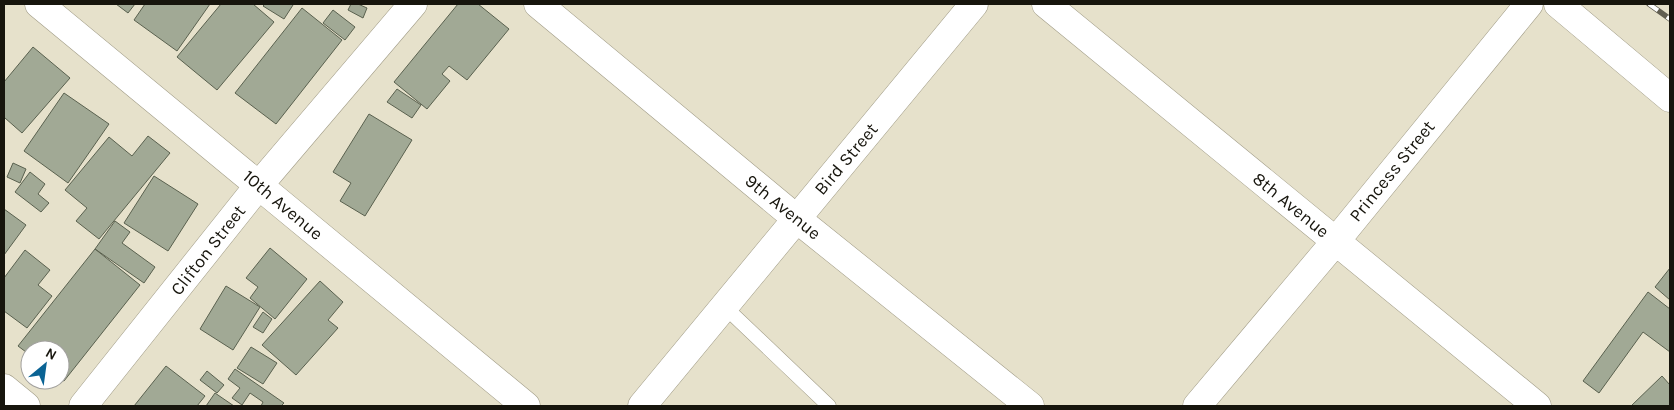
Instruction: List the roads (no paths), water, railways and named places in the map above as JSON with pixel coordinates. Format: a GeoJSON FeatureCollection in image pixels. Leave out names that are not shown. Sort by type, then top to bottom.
{"type":"FeatureCollection","features":[{"type":"Feature","properties":{"kind":"street","name":"10th Avenue"},"geometry":{"type":"LineString","coordinates":[[39,4],[526,406]]}},
{"type":"Feature","properties":{"kind":"street","name":"Clifton Street"},"geometry":{"type":"LineString","coordinates":[[83,406],[259,185],[413,4]]}},
{"type":"Feature","properties":{"kind":"street","name":"9th Avenue"},"geometry":{"type":"LineString","coordinates":[[538,4],[797,219],[1030,406]]}},
{"type":"Feature","properties":{"kind":"street","name":"Bird Street"},"geometry":{"type":"LineString","coordinates":[[642,406],[974,4]]}},
{"type":"Feature","properties":{"kind":"street","name":"8th Avenue"},"geometry":{"type":"LineString","coordinates":[[1046,4],[1537,406]]}},
{"type":"Feature","properties":{"kind":"street","name":"Princess Street"},"geometry":{"type":"LineString","coordinates":[[1197,406],[1335,242],[1528,4]]}},
{"type":"Feature","properties":{"kind":"street"},"geometry":{"type":"LineString","coordinates":[[1558,4],[1670,98]]}},
{"type":"Feature","properties":{"kind":"street"},"geometry":{"type":"LineString","coordinates":[[4,388],[26,406]]}},
{"type":"Feature","properties":{"kind":"lane"},"geometry":{"type":"LineString","coordinates":[[725,306],[829,406]]}},
{"type":"Feature","properties":{"kind":"railway"},"geometry":{"type":"LineString","coordinates":[[1649,4],[1670,19]]}}]}
